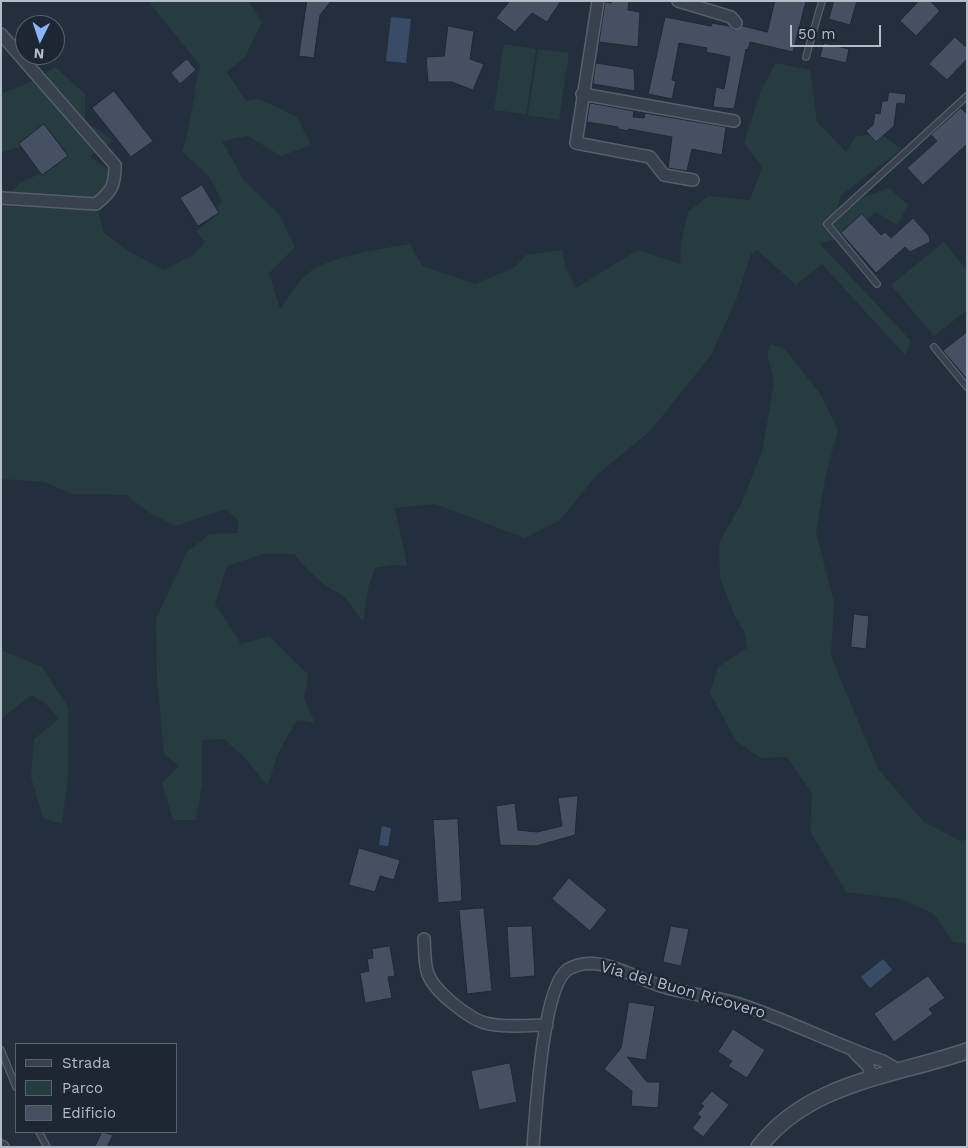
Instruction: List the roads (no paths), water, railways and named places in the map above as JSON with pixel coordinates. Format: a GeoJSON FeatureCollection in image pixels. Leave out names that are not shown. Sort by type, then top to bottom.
{"type":"FeatureCollection","features":[{"type":"Feature","properties":{"kind":"street"},"geometry":{"type":"LineString","coordinates":[[598,1],[575,139],[576,143],[650,157],[664,175],[693,180]]}},
{"type":"Feature","properties":{"kind":"street"},"geometry":{"type":"LineString","coordinates":[[678,1],[731,17],[736,23]]}},
{"type":"Feature","properties":{"kind":"street"},"geometry":{"type":"LineString","coordinates":[[1,34],[115,165],[115,178],[110,192],[96,204],[1,198]]}},
{"type":"Feature","properties":{"kind":"street"},"geometry":{"type":"LineString","coordinates":[[582,94],[734,121]]}},
{"type":"Feature","properties":{"kind":"street"},"geometry":{"type":"LineString","coordinates":[[424,939],[426,967],[429,977],[436,987],[464,1012],[490,1024],[547,1025]]}},
{"type":"Feature","properties":{"kind":"street","name":"Via del Buon Ricovero"},"geometry":{"type":"LineString","coordinates":[[533,1147],[541,1060],[552,999],[561,978],[573,968],[596,964],[663,987],[744,1006],[883,1062],[900,1071]]}},
{"type":"Feature","properties":{"kind":"street","name":"Via del Buon Ricovero"},"geometry":{"type":"LineString","coordinates":[[854,1051],[868,1066],[873,1079]]}},
{"type":"Feature","properties":{"kind":"street"},"geometry":{"type":"LineString","coordinates":[[759,1147],[769,1133],[792,1113],[823,1095],[967,1051]]}},
{"type":"Feature","properties":{"kind":"lane"},"geometry":{"type":"LineString","coordinates":[[806,56],[822,1]]}},
{"type":"Feature","properties":{"kind":"lane"},"geometry":{"type":"LineString","coordinates":[[877,284],[827,224],[967,96]]}},
{"type":"Feature","properties":{"kind":"lane"},"geometry":{"type":"LineString","coordinates":[[934,348],[967,387]]}},
{"type":"Feature","properties":{"kind":"lane"},"geometry":{"type":"LineString","coordinates":[[1,1050],[15,1085]]}},
{"type":"Feature","properties":{"kind":"lane"},"geometry":{"type":"LineString","coordinates":[[40,1133],[47,1147]]}},
{"type":"Feature","properties":{"kind":"water"},"geometry":{"type":"Polygon","coordinates":[[[391,17],[411,19],[406,63],[386,61],[391,17]]]}},
{"type":"Feature","properties":{"kind":"water"},"geometry":{"type":"Polygon","coordinates":[[[382,826],[391,828],[388,846],[379,845],[382,826]]]}},
{"type":"Feature","properties":{"kind":"water"},"geometry":{"type":"Polygon","coordinates":[[[883,959],[892,970],[870,988],[861,977],[883,959]]]}}]}
